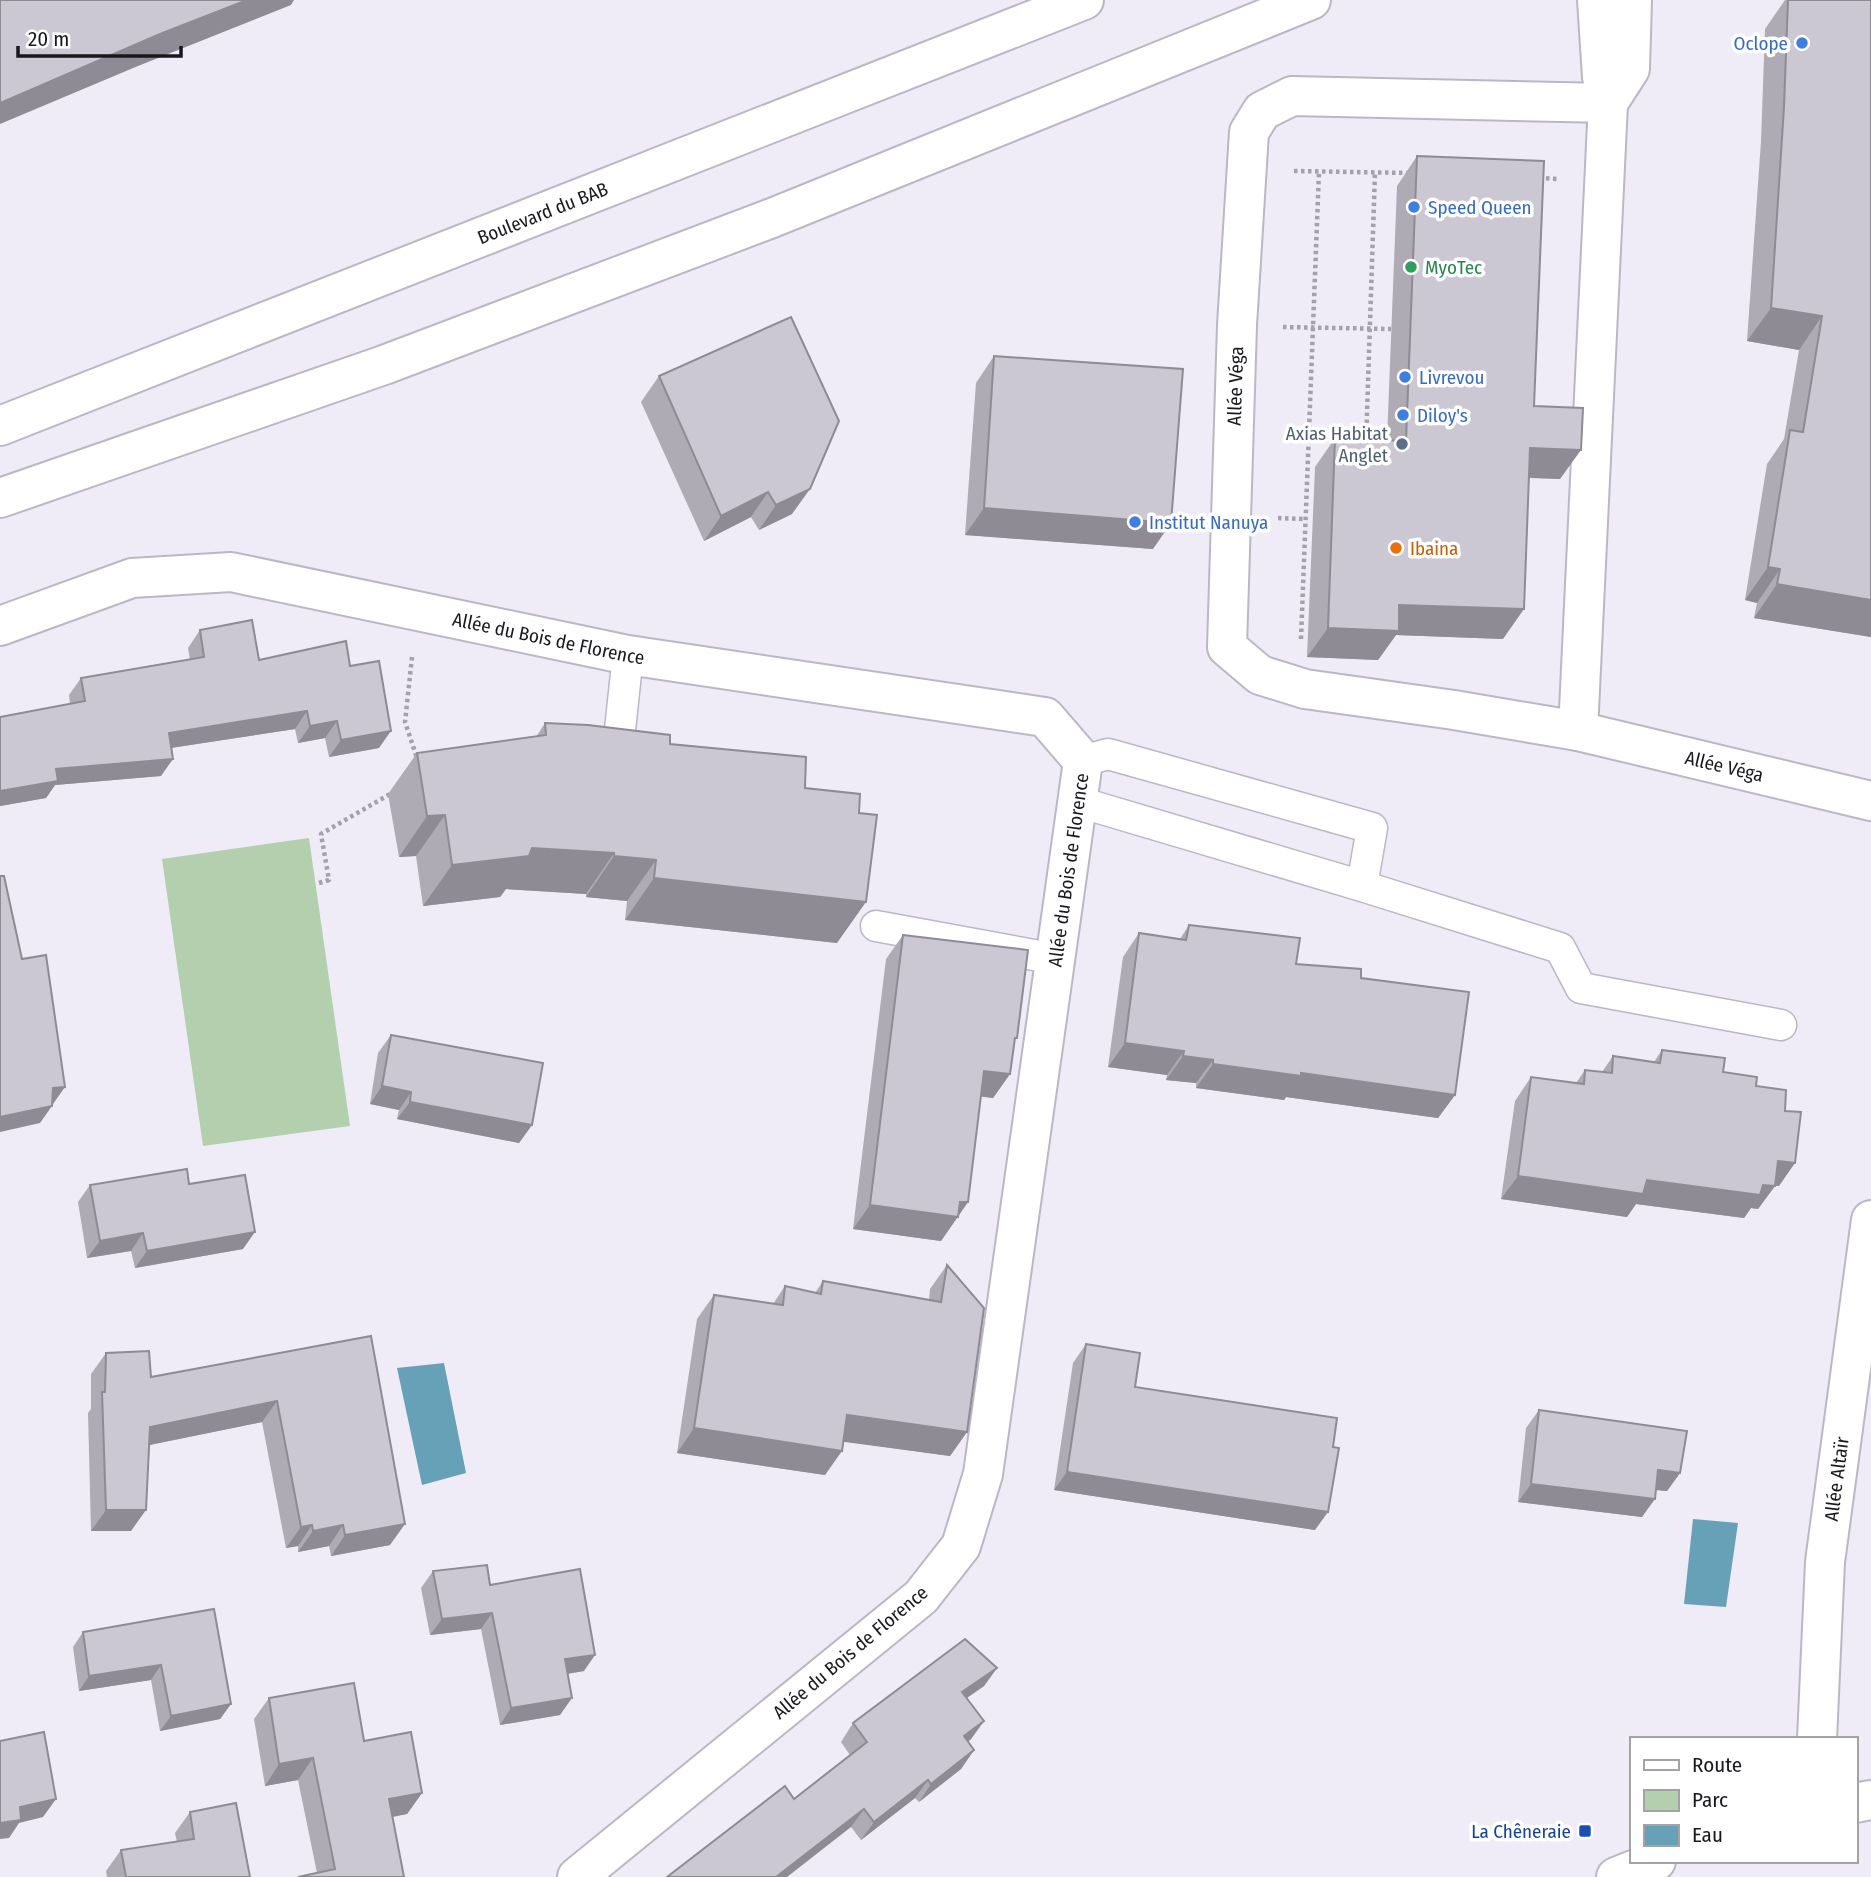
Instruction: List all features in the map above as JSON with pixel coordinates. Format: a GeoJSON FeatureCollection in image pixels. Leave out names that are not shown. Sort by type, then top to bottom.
{"type":"FeatureCollection","features":[{"type":"Feature","properties":{"kind":"street","name":"Boulevard du BAB"},"geometry":{"type":"LineString","coordinates":[[0,426],[1084,0]]}},
{"type":"Feature","properties":{"kind":"street"},"geometry":{"type":"LineString","coordinates":[[0,499],[384,365],[772,218],[1311,0]]}},
{"type":"Feature","properties":{"kind":"street"},"geometry":{"type":"LineString","coordinates":[[1565,729],[1608,103],[1602,77],[1597,0]]}},
{"type":"Feature","properties":{"kind":"street"},"geometry":{"type":"LineString","coordinates":[[1608,103],[1630,69],[1632,0]]}},
{"type":"Feature","properties":{"kind":"street","name":"Allée Véga"},"geometry":{"type":"LineString","coordinates":[[1608,103],[1292,96],[1262,111],[1249,132],[1246,169],[1237,325],[1227,647],[1259,676],[1306,689],[1565,729],[1871,801]]}},
{"type":"Feature","properties":{"kind":"street","name":"Allée du Bois de Florence"},"geometry":{"type":"LineString","coordinates":[[0,626],[132,578],[231,572],[628,655],[1045,717],[1083,761],[983,1474],[961,1546],[921,1597],[577,1877]]}},
{"type":"Feature","properties":{"kind":"street","name":"Allée Altaïr"},"geometry":{"type":"LineString","coordinates":[[1817,1737],[1825,1563],[1871,1220]]}},
{"type":"Feature","properties":{"kind":"street"},"geometry":{"type":"LineString","coordinates":[[1616,1877],[1651,1863]]}},
{"type":"Feature","properties":{"kind":"lane"},"geometry":{"type":"LineString","coordinates":[[628,655],[618,747],[671,755]]}},
{"type":"Feature","properties":{"kind":"lane"},"geometry":{"type":"LineString","coordinates":[[1083,761],[1108,754],[1372,828],[1362,886]]}},
{"type":"Feature","properties":{"kind":"lane"},"geometry":{"type":"LineString","coordinates":[[1079,802],[1560,948],[1581,988],[1781,1025]]}},
{"type":"Feature","properties":{"kind":"lane"},"geometry":{"type":"LineString","coordinates":[[876,926],[1056,959]]}},
{"type":"Feature","properties":{"kind":"path"},"geometry":{"type":"LineString","coordinates":[[1246,169],[1415,173]]}},
{"type":"Feature","properties":{"kind":"path"},"geometry":{"type":"LineString","coordinates":[[1300,644],[1318,171]]}},
{"type":"Feature","properties":{"kind":"path"},"geometry":{"type":"LineString","coordinates":[[1365,451],[1375,172]]}},
{"type":"Feature","properties":{"kind":"path"},"geometry":{"type":"LineString","coordinates":[[1537,178],[1604,180]]}},
{"type":"Feature","properties":{"kind":"path"},"geometry":{"type":"LineString","coordinates":[[1332,329],[1391,329]]}},
{"type":"Feature","properties":{"kind":"path"},"geometry":{"type":"LineString","coordinates":[[1284,519],[1305,519]]}},
{"type":"Feature","properties":{"kind":"path"},"geometry":{"type":"LineString","coordinates":[[416,611],[405,722],[419,765]]}},
{"type":"Feature","properties":{"kind":"path"},"geometry":{"type":"LineString","coordinates":[[319,883],[329,880],[321,834],[400,788]]}},
{"type":"Feature","properties":{"kind":"green space"},"geometry":{"type":"Polygon","coordinates":[[[309,838],[350,1126],[203,1146],[162,859],[309,838]]]}},
{"type":"Feature","properties":{"kind":"water"},"geometry":{"type":"Polygon","coordinates":[[[444,1363],[466,1473],[422,1485],[397,1368],[444,1363]]]}},
{"type":"Feature","properties":{"kind":"water"},"geometry":{"type":"Polygon","coordinates":[[[1693,1519],[1738,1523],[1726,1607],[1684,1604],[1693,1519]]]}},
{"type":"Feature","properties":{"kind":"building"},"geometry":{"type":"Polygon","coordinates":[[[0,0],[247,0],[160,34],[0,103],[0,0]]]}},
{"type":"Feature","properties":{"kind":"building"},"geometry":{"type":"Polygon","coordinates":[[[1788,0],[1871,0],[1871,600],[1777,584],[1780,569],[1768,567],[1790,430],[1803,432],[1822,316],[1771,308],[1788,0]]]}},
{"type":"Feature","properties":{"kind":"building"},"geometry":{"type":"Polygon","coordinates":[[[1417,156],[1544,161],[1534,406],[1583,408],[1581,450],[1530,448],[1524,609],[1399,605],[1399,631],[1328,628],[1335,438],[1406,441],[1417,156]]]}},
{"type":"Feature","properties":{"kind":"building"},"geometry":{"type":"Polygon","coordinates":[[[791,317],[839,421],[810,489],[776,505],[768,492],[721,516],[659,376],[791,317]]]}},
{"type":"Feature","properties":{"kind":"building"},"geometry":{"type":"Polygon","coordinates":[[[994,356],[1183,369],[1171,523],[984,508],[994,356]]]}},
{"type":"Feature","properties":{"kind":"building"},"geometry":{"type":"Polygon","coordinates":[[[252,620],[259,660],[346,641],[350,666],[379,661],[391,731],[341,740],[337,721],[310,726],[307,711],[169,733],[173,759],[56,769],[58,781],[0,791],[0,717],[85,701],[81,678],[204,657],[200,630],[252,620]]]}},
{"type":"Feature","properties":{"kind":"building"},"geometry":{"type":"Polygon","coordinates":[[[545,723],[588,725],[670,735],[670,744],[806,757],[805,788],[860,794],[859,813],[877,815],[866,902],[654,878],[656,860],[614,856],[614,853],[532,848],[529,856],[452,865],[445,815],[427,816],[417,753],[546,735],[545,723]]]}},
{"type":"Feature","properties":{"kind":"building"},"geometry":{"type":"Polygon","coordinates":[[[0,876],[4,876],[22,959],[46,955],[65,1087],[53,1088],[52,1106],[0,1117],[0,876]]]}},
{"type":"Feature","properties":{"kind":"building"},"geometry":{"type":"Polygon","coordinates":[[[1189,925],[1300,938],[1296,964],[1361,969],[1361,978],[1469,992],[1455,1095],[1301,1073],[1301,1076],[1213,1064],[1213,1060],[1183,1056],[1184,1051],[1125,1043],[1139,933],[1186,940],[1189,925]]]}},
{"type":"Feature","properties":{"kind":"building"},"geometry":{"type":"Polygon","coordinates":[[[903,935],[1028,950],[1010,1074],[984,1071],[968,1202],[960,1202],[958,1217],[870,1205],[903,935]]]}},
{"type":"Feature","properties":{"kind":"building"},"geometry":{"type":"Polygon","coordinates":[[[391,1035],[543,1063],[532,1125],[410,1102],[411,1092],[382,1086],[391,1035]]]}},
{"type":"Feature","properties":{"kind":"building"},"geometry":{"type":"Polygon","coordinates":[[[1662,1050],[1725,1058],[1723,1072],[1757,1077],[1756,1086],[1786,1090],[1785,1111],[1801,1112],[1795,1163],[1778,1161],[1775,1186],[1763,1185],[1760,1195],[1647,1180],[1643,1194],[1518,1176],[1531,1077],[1584,1084],[1585,1070],[1612,1073],[1613,1056],[1660,1063],[1662,1050]]]}},
{"type":"Feature","properties":{"kind":"building"},"geometry":{"type":"Polygon","coordinates":[[[187,1169],[189,1184],[245,1175],[255,1232],[147,1251],[143,1233],[100,1241],[90,1185],[187,1169]]]}},
{"type":"Feature","properties":{"kind":"building"},"geometry":{"type":"Polygon","coordinates":[[[947,1265],[984,1308],[967,1432],[847,1415],[842,1451],[694,1428],[714,1295],[783,1305],[785,1286],[821,1294],[823,1281],[941,1302],[947,1265]]]}},
{"type":"Feature","properties":{"kind":"building"},"geometry":{"type":"Polygon","coordinates":[[[371,1336],[405,1524],[345,1535],[343,1525],[313,1531],[312,1525],[301,1527],[277,1401],[150,1427],[146,1510],[106,1510],[102,1392],[105,1392],[106,1353],[149,1351],[151,1377],[371,1336]]]}},
{"type":"Feature","properties":{"kind":"building"},"geometry":{"type":"Polygon","coordinates":[[[1086,1344],[1140,1353],[1135,1387],[1337,1418],[1333,1447],[1339,1448],[1328,1512],[1067,1472],[1086,1344]]]}},
{"type":"Feature","properties":{"kind":"building"},"geometry":{"type":"Polygon","coordinates":[[[1539,1410],[1687,1431],[1680,1473],[1658,1470],[1655,1499],[1531,1484],[1539,1410]]]}},
{"type":"Feature","properties":{"kind":"building"},"geometry":{"type":"Polygon","coordinates":[[[487,1565],[490,1585],[580,1569],[595,1655],[565,1659],[572,1698],[511,1708],[492,1613],[442,1619],[433,1571],[487,1565]]]}},
{"type":"Feature","properties":{"kind":"building"},"geometry":{"type":"Polygon","coordinates":[[[214,1609],[231,1704],[171,1716],[161,1665],[89,1676],[83,1632],[214,1609]]]}},
{"type":"Feature","properties":{"kind":"building"},"geometry":{"type":"Polygon","coordinates":[[[965,1639],[997,1668],[962,1692],[984,1721],[964,1736],[974,1750],[931,1784],[928,1780],[874,1822],[864,1809],[776,1877],[667,1877],[785,1786],[794,1799],[867,1742],[853,1723],[965,1639]]]}},
{"type":"Feature","properties":{"kind":"building"},"geometry":{"type":"Polygon","coordinates":[[[354,1683],[364,1741],[411,1732],[422,1793],[389,1799],[404,1877],[298,1877],[335,1869],[313,1758],[279,1764],[269,1698],[354,1683]]]}},
{"type":"Feature","properties":{"kind":"building"},"geometry":{"type":"Polygon","coordinates":[[[44,1732],[56,1799],[20,1807],[21,1820],[0,1823],[0,1741],[44,1732]]]}},
{"type":"Feature","properties":{"kind":"building"},"geometry":{"type":"Polygon","coordinates":[[[236,1803],[250,1877],[126,1877],[121,1850],[194,1839],[190,1812],[236,1803]]]}},
{"type":"Feature","properties":{"kind":"place","name":"Oclope"},"geometry":{"type":"Point","coordinates":[1802,43]}},
{"type":"Feature","properties":{"kind":"place","name":"Speed Queen"},"geometry":{"type":"Point","coordinates":[1414,207]}},
{"type":"Feature","properties":{"kind":"place","name":"MyoTec"},"geometry":{"type":"Point","coordinates":[1411,267]}},
{"type":"Feature","properties":{"kind":"place","name":"Livrevou"},"geometry":{"type":"Point","coordinates":[1405,377]}},
{"type":"Feature","properties":{"kind":"place","name":"Diloy's"},"geometry":{"type":"Point","coordinates":[1403,415]}},
{"type":"Feature","properties":{"kind":"place","name":"Axias Habitat Anglet"},"geometry":{"type":"Point","coordinates":[1402,444]}},
{"type":"Feature","properties":{"kind":"place","name":"Institut Nanuya"},"geometry":{"type":"Point","coordinates":[1135,522]}},
{"type":"Feature","properties":{"kind":"place","name":"Ibaina"},"geometry":{"type":"Point","coordinates":[1396,548]}},
{"type":"Feature","properties":{"kind":"place","name":"La Chêneraie"},"geometry":{"type":"Point","coordinates":[1585,1831]}}]}
